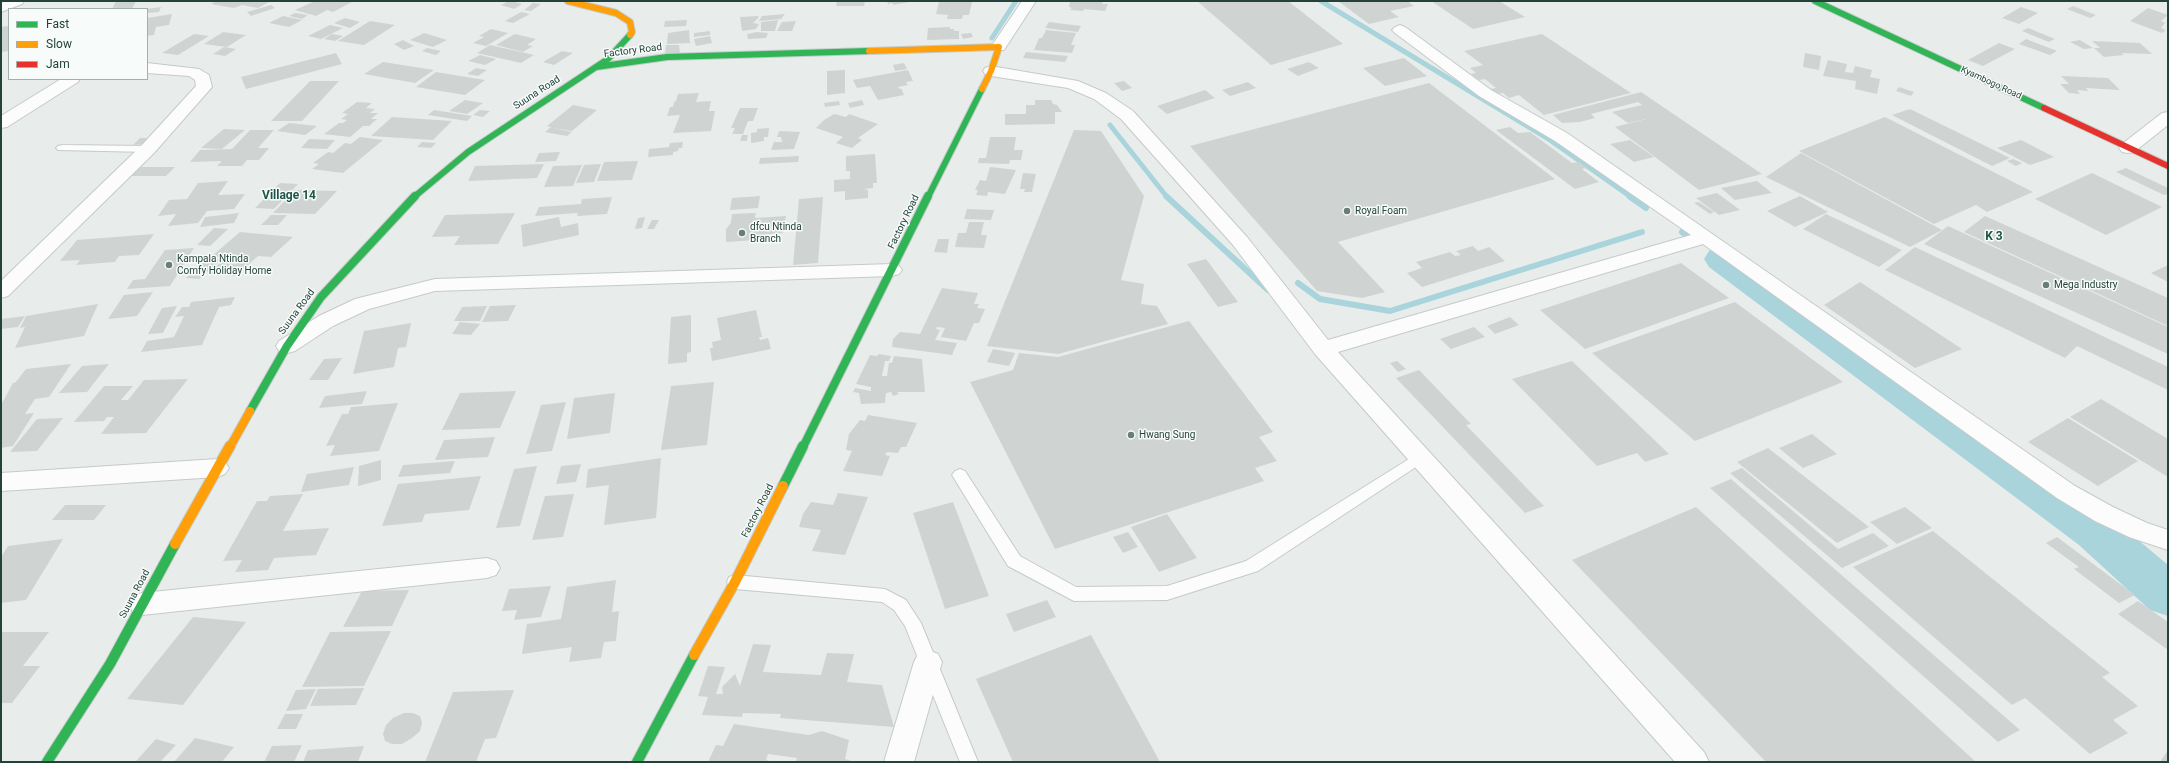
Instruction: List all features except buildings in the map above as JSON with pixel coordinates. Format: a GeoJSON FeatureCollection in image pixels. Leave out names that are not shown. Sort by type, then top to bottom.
{"type":"FeatureCollection","features":[{"type":"Feature","properties":{"kind":"street"},"geometry":{"type":"LineString","coordinates":[[1,8],[17,1]]}},
{"type":"Feature","properties":{"kind":"street","name":"Suuna Road"},"geometry":{"type":"LineString","coordinates":[[46,762],[110,664],[217,468],[287,346],[321,297],[400,209],[431,181],[468,152],[608,59],[632,32],[630,22],[616,13],[602,8],[568,1]]}},
{"type":"Feature","properties":{"kind":"street"},"geometry":{"type":"LineString","coordinates":[[999,47],[1029,1]]}},
{"type":"Feature","properties":{"kind":"street","name":"Kyambogo Road"},"geometry":{"type":"LineString","coordinates":[[1815,1],[2168,166]]}},
{"type":"Feature","properties":{"kind":"street"},"geometry":{"type":"LineString","coordinates":[[1400,30],[1485,93],[1561,137],[1706,237],[2066,492],[2104,514],[2138,530],[2168,540]]}},
{"type":"Feature","properties":{"kind":"street","name":"Factory Road"},"geometry":{"type":"LineString","coordinates":[[596,67],[667,57],[999,47],[991,71],[735,582],[707,630],[637,762]]}},
{"type":"Feature","properties":{"kind":"street"},"geometry":{"type":"LineString","coordinates":[[1,292],[148,149],[204,87],[203,78],[193,72],[148,68]]}},
{"type":"Feature","properties":{"kind":"street"},"geometry":{"type":"LineString","coordinates":[[991,71],[1072,84],[1100,96],[1127,115],[1240,241],[1323,349],[1694,762]]}},
{"type":"Feature","properties":{"kind":"street"},"geometry":{"type":"LineString","coordinates":[[1,123],[70,80]]}},
{"type":"Feature","properties":{"kind":"street"},"geometry":{"type":"LineString","coordinates":[[2128,148],[2168,117]]}},
{"type":"Feature","properties":{"kind":"street"},"geometry":{"type":"LineString","coordinates":[[1323,349],[1706,237]]}},
{"type":"Feature","properties":{"kind":"street"},"geometry":{"type":"LineString","coordinates":[[287,346],[326,321],[362,304],[435,284],[892,270]]}},
{"type":"Feature","properties":{"kind":"street"},"geometry":{"type":"LineString","coordinates":[[1,482],[217,468]]}},
{"type":"Feature","properties":{"kind":"street"},"geometry":{"type":"LineString","coordinates":[[142,604],[487,568]]}},
{"type":"Feature","properties":{"kind":"street"},"geometry":{"type":"LineString","coordinates":[[899,762],[928,662]]}},
{"type":"Feature","properties":{"kind":"lane"},"geometry":{"type":"LineString","coordinates":[[62,148],[148,149]]}},
{"type":"Feature","properties":{"kind":"lane"},"geometry":{"type":"LineString","coordinates":[[960,475],[1014,561],[1074,594],[1167,594],[1252,566],[1420,457]]}},
{"type":"Feature","properties":{"kind":"lane"},"geometry":{"type":"LineString","coordinates":[[735,582],[885,596],[900,605],[912,623],[969,762]]}},
{"type":"Feature","properties":{"kind":"waterway"},"geometry":{"type":"LineString","coordinates":[[992,38],[1016,1]]}},
{"type":"Feature","properties":{"kind":"waterway"},"geometry":{"type":"LineString","coordinates":[[1321,1],[1547,138],[1631,197]]}},
{"type":"Feature","properties":{"kind":"waterway"},"geometry":{"type":"LineString","coordinates":[[1110,125],[1167,197]]}},
{"type":"Feature","properties":{"kind":"waterway"},"geometry":{"type":"LineString","coordinates":[[1629,196],[1646,208]]}},
{"type":"Feature","properties":{"kind":"waterway"},"geometry":{"type":"LineString","coordinates":[[1167,197],[1268,290]]}},
{"type":"Feature","properties":{"kind":"waterway"},"geometry":{"type":"LineString","coordinates":[[1298,283],[1320,299],[1390,311],[1642,232]]}},
{"type":"Feature","properties":{"kind":"waterway"},"geometry":{"type":"LineString","coordinates":[[1682,232],[1689,237]]}},
{"type":"Feature","properties":{"kind":"waterway"},"geometry":{"type":"LineString","coordinates":[[1723,259],[2096,532],[2168,595]]}},
{"type":"Feature","properties":{"kind":"traffic: fast"},"geometry":{"type":"LineString","coordinates":[[1815,1],[2044,108]]}},
{"type":"Feature","properties":{"kind":"traffic: fast"},"geometry":{"type":"LineString","coordinates":[[250,411],[287,346],[321,297],[401,209],[431,181],[468,152],[608,59],[630,35]]}},
{"type":"Feature","properties":{"kind":"traffic: fast"},"geometry":{"type":"LineString","coordinates":[[596,67],[667,57],[869,51]]}},
{"type":"Feature","properties":{"kind":"traffic: fast"},"geometry":{"type":"LineString","coordinates":[[783,486],[982,89]]}},
{"type":"Feature","properties":{"kind":"traffic: fast"},"geometry":{"type":"LineString","coordinates":[[47,762],[110,664],[175,544]]}},
{"type":"Feature","properties":{"kind":"traffic: fast"},"geometry":{"type":"LineString","coordinates":[[637,762],[694,655]]}},
{"type":"Feature","properties":{"kind":"traffic: slow"},"geometry":{"type":"LineString","coordinates":[[568,1],[616,13],[630,22],[632,32],[630,35]]}},
{"type":"Feature","properties":{"kind":"traffic: slow"},"geometry":{"type":"LineString","coordinates":[[869,51],[999,47],[991,71],[982,89]]}},
{"type":"Feature","properties":{"kind":"traffic: slow"},"geometry":{"type":"LineString","coordinates":[[175,544],[250,411]]}},
{"type":"Feature","properties":{"kind":"traffic: slow"},"geometry":{"type":"LineString","coordinates":[[694,655],[735,582],[783,486]]}},
{"type":"Feature","properties":{"kind":"traffic: jam"},"geometry":{"type":"LineString","coordinates":[[2044,108],[2168,166]]}},
{"type":"Feature","properties":{"kind":"place","name":"Royal Foam"},"geometry":{"type":"Point","coordinates":[1347,211]}},
{"type":"Feature","properties":{"kind":"place","name":"dfcu Ntinda Branch"},"geometry":{"type":"Point","coordinates":[742,233]}},
{"type":"Feature","properties":{"kind":"place","name":"Kampala Ntinda Comfy Holiday Home"},"geometry":{"type":"Point","coordinates":[169,265]}},
{"type":"Feature","properties":{"kind":"place","name":"Mega Industry"},"geometry":{"type":"Point","coordinates":[2046,285]}},
{"type":"Feature","properties":{"kind":"place","name":"Hwang Sung"},"geometry":{"type":"Point","coordinates":[1131,435]}},
{"type":"Feature","properties":{"kind":"district","name":"Village 14"},"geometry":{"type":"Point","coordinates":[289,196]}},
{"type":"Feature","properties":{"kind":"district","name":"K 3"},"geometry":{"type":"Point","coordinates":[1994,237]}}]}
